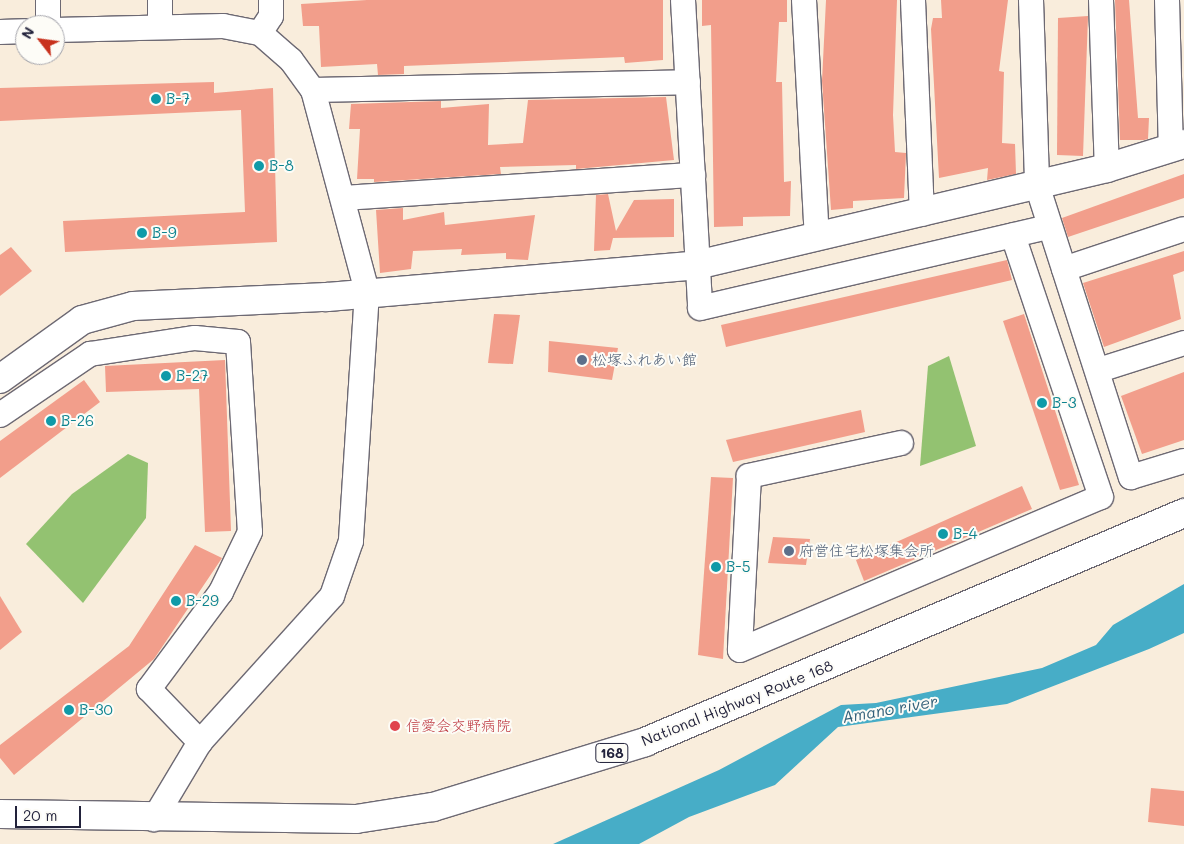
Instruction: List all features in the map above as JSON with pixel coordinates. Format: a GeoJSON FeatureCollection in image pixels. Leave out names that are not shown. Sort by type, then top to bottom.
{"type":"FeatureCollection","features":[{"type":"Feature","properties":{"kind":"main road"},"geometry":{"type":"LineString","coordinates":[[0,379],[82,320],[133,306],[367,292],[697,266],[922,214],[1107,168],[1178,146]]}},
{"type":"Feature","properties":{"kind":"main road","name":"National Highway Route 168"},"geometry":{"type":"LineString","coordinates":[[0,814],[154,819],[356,819],[433,806],[512,786],[645,742],[1184,513]]}},
{"type":"Feature","properties":{"kind":"street"},"geometry":{"type":"LineString","coordinates":[[48,0],[48,15]]}},
{"type":"Feature","properties":{"kind":"street"},"geometry":{"type":"LineString","coordinates":[[160,0],[160,27]]}},
{"type":"Feature","properties":{"kind":"street"},"geometry":{"type":"LineString","coordinates":[[260,33],[271,16],[271,0]]}},
{"type":"Feature","properties":{"kind":"street"},"geometry":{"type":"LineString","coordinates":[[683,0],[700,308],[1049,227]]}},
{"type":"Feature","properties":{"kind":"street"},"geometry":{"type":"LineString","coordinates":[[804,0],[817,237]]}},
{"type":"Feature","properties":{"kind":"street"},"geometry":{"type":"LineString","coordinates":[[913,0],[922,214]]}},
{"type":"Feature","properties":{"kind":"street"},"geometry":{"type":"LineString","coordinates":[[1030,0],[1037,185],[1049,227],[1099,370],[1131,477],[1184,461]]}},
{"type":"Feature","properties":{"kind":"street"},"geometry":{"type":"LineString","coordinates":[[1101,0],[1107,168]]}},
{"type":"Feature","properties":{"kind":"street"},"geometry":{"type":"LineString","coordinates":[[1167,0],[1178,146]]}},
{"type":"Feature","properties":{"kind":"street"},"geometry":{"type":"LineString","coordinates":[[65,30],[222,26],[260,33],[291,60],[313,90],[344,198],[367,292],[351,540],[332,596],[200,742],[154,819]]}},
{"type":"Feature","properties":{"kind":"street"},"geometry":{"type":"LineString","coordinates":[[0,32],[15,31]]}},
{"type":"Feature","properties":{"kind":"street"},"geometry":{"type":"LineString","coordinates":[[313,90],[688,82]]}},
{"type":"Feature","properties":{"kind":"street"},"geometry":{"type":"LineString","coordinates":[[344,198],[692,175]]}},
{"type":"Feature","properties":{"kind":"street"},"geometry":{"type":"LineString","coordinates":[[1064,269],[1184,229]]}},
{"type":"Feature","properties":{"kind":"street"},"geometry":{"type":"LineString","coordinates":[[901,443],[749,476],[740,650],[1101,497],[1012,235]]}},
{"type":"Feature","properties":{"kind":"street"},"geometry":{"type":"LineString","coordinates":[[0,415],[90,354],[195,338],[238,342],[250,532],[221,592],[149,689],[200,742]]}},
{"type":"Feature","properties":{"kind":"street"},"geometry":{"type":"LineString","coordinates":[[1099,370],[1184,343]]}},
{"type":"Feature","properties":{"kind":"green space"},"geometry":{"type":"Polygon","coordinates":[[[949,356],[976,446],[920,466],[928,366],[949,356]]]}},
{"type":"Feature","properties":{"kind":"green space"},"geometry":{"type":"Polygon","coordinates":[[[128,454],[148,463],[146,518],[83,603],[26,544],[72,494],[128,454]]]}},
{"type":"Feature","properties":{"kind":"water","name":"Amano river"},"geometry":{"type":"Polygon","coordinates":[[[1184,584],[1184,633],[1149,649],[1007,704],[838,727],[775,785],[689,817],[639,844],[553,844],[719,770],[841,705],[876,703],[1042,668],[1096,645],[1113,625],[1184,584]]]}},
{"type":"Feature","properties":{"kind":"building"},"geometry":{"type":"Polygon","coordinates":[[[367,0],[663,0],[663,60],[625,63],[624,57],[404,66],[404,74],[378,75],[377,64],[321,67],[319,26],[303,26],[301,4],[367,0]]]}},
{"type":"Feature","properties":{"kind":"building"},"geometry":{"type":"Polygon","coordinates":[[[702,0],[787,0],[787,22],[779,22],[776,82],[782,82],[784,182],[791,181],[790,216],[743,217],[743,226],[714,227],[711,25],[702,26],[702,0]]]}},
{"type":"Feature","properties":{"kind":"building"},"geometry":{"type":"Polygon","coordinates":[[[826,0],[897,0],[893,115],[895,152],[906,153],[904,198],[853,201],[853,208],[831,210],[822,81],[826,0]]]}},
{"type":"Feature","properties":{"kind":"building"},"geometry":{"type":"Polygon","coordinates":[[[941,0],[1008,0],[999,71],[1004,72],[1002,143],[1015,144],[1016,174],[987,180],[988,168],[939,178],[931,29],[933,18],[942,18],[941,0]]]}},
{"type":"Feature","properties":{"kind":"building"},"geometry":{"type":"Polygon","coordinates":[[[1115,0],[1129,0],[1138,118],[1149,118],[1148,139],[1144,140],[1120,140],[1115,0]]]}},
{"type":"Feature","properties":{"kind":"building"},"geometry":{"type":"Polygon","coordinates":[[[1088,16],[1083,156],[1057,155],[1058,18],[1088,16]]]}},
{"type":"Feature","properties":{"kind":"building"},"geometry":{"type":"Polygon","coordinates":[[[214,82],[214,93],[273,88],[277,242],[65,252],[63,221],[245,212],[241,110],[0,121],[0,88],[214,82]]]}},
{"type":"Feature","properties":{"kind":"building"},"geometry":{"type":"Polygon","coordinates":[[[666,97],[674,160],[576,169],[576,165],[500,167],[501,174],[374,182],[374,179],[357,179],[360,129],[349,129],[351,104],[441,101],[441,108],[489,104],[488,145],[523,143],[528,100],[666,97]]]}},
{"type":"Feature","properties":{"kind":"building"},"geometry":{"type":"Polygon","coordinates":[[[1184,174],[1184,198],[1068,237],[1062,218],[1184,174]]]}},
{"type":"Feature","properties":{"kind":"building"},"geometry":{"type":"Polygon","coordinates":[[[608,194],[616,231],[634,200],[674,199],[674,237],[613,238],[610,250],[594,251],[596,195],[608,194]]]}},
{"type":"Feature","properties":{"kind":"building"},"geometry":{"type":"Polygon","coordinates":[[[403,208],[403,220],[444,212],[445,225],[535,215],[528,260],[506,259],[506,253],[461,255],[462,249],[413,251],[411,269],[380,273],[376,210],[403,208]]]}},
{"type":"Feature","properties":{"kind":"building"},"geometry":{"type":"Polygon","coordinates":[[[11,247],[32,271],[0,296],[0,255],[11,247]]]}},
{"type":"Feature","properties":{"kind":"building"},"geometry":{"type":"Polygon","coordinates":[[[1184,251],[1184,271],[1173,275],[1181,319],[1104,347],[1083,283],[1184,251]]]}},
{"type":"Feature","properties":{"kind":"building"},"geometry":{"type":"Polygon","coordinates":[[[1007,260],[1012,280],[726,347],[721,325],[1007,260]]]}},
{"type":"Feature","properties":{"kind":"building"},"geometry":{"type":"Polygon","coordinates":[[[494,314],[520,315],[513,364],[488,363],[494,314]]]}},
{"type":"Feature","properties":{"kind":"building","name":"B-3"},"geometry":{"type":"Polygon","coordinates":[[[1024,314],[1079,485],[1060,490],[1003,321],[1024,314]]]}},
{"type":"Feature","properties":{"kind":"building","name":"松塚ふれあい館"},"geometry":{"type":"Polygon","coordinates":[[[549,341],[618,348],[612,380],[548,372],[549,341]]]}},
{"type":"Feature","properties":{"kind":"building"},"geometry":{"type":"Polygon","coordinates":[[[225,360],[231,531],[205,532],[199,389],[106,392],[105,366],[225,360]]]}},
{"type":"Feature","properties":{"kind":"building"},"geometry":{"type":"Polygon","coordinates":[[[1184,372],[1184,440],[1142,454],[1121,396],[1184,372]]]}},
{"type":"Feature","properties":{"kind":"building","name":"B-26"},"geometry":{"type":"Polygon","coordinates":[[[84,380],[100,402],[0,478],[0,441],[84,380]]]}},
{"type":"Feature","properties":{"kind":"building"},"geometry":{"type":"Polygon","coordinates":[[[861,410],[865,432],[733,462],[726,440],[861,410]]]}},
{"type":"Feature","properties":{"kind":"building","name":"B-5"},"geometry":{"type":"Polygon","coordinates":[[[711,477],[733,478],[723,659],[698,655],[711,477]]]}},
{"type":"Feature","properties":{"kind":"building","name":"B-4"},"geometry":{"type":"Polygon","coordinates":[[[1022,486],[1032,509],[864,581],[856,560],[1022,486]]]}},
{"type":"Feature","properties":{"kind":"building","name":"府営住宅松塚集会所"},"geometry":{"type":"Polygon","coordinates":[[[773,537],[810,539],[806,565],[768,563],[773,537]]]}},
{"type":"Feature","properties":{"kind":"building"},"geometry":{"type":"Polygon","coordinates":[[[195,545],[222,558],[154,659],[14,775],[0,758],[0,745],[129,646],[195,545]]]}},
{"type":"Feature","properties":{"kind":"building"},"geometry":{"type":"Polygon","coordinates":[[[0,596],[22,632],[0,650],[0,596]]]}},
{"type":"Feature","properties":{"kind":"building"},"geometry":{"type":"Polygon","coordinates":[[[1151,788],[1184,791],[1184,826],[1148,822],[1151,788]]]}},
{"type":"Feature","properties":{"kind":"place","name":"B-7"},"geometry":{"type":"Point","coordinates":[156,99]}},
{"type":"Feature","properties":{"kind":"place","name":"B-8"},"geometry":{"type":"Point","coordinates":[259,166]}},
{"type":"Feature","properties":{"kind":"place","name":"B-9"},"geometry":{"type":"Point","coordinates":[142,233]}},
{"type":"Feature","properties":{"kind":"place","name":"松塚ふれあい館"},"geometry":{"type":"Point","coordinates":[582,360]}},
{"type":"Feature","properties":{"kind":"place","name":"B-27"},"geometry":{"type":"Point","coordinates":[166,376]}},
{"type":"Feature","properties":{"kind":"place","name":"B-3"},"geometry":{"type":"Point","coordinates":[1042,403]}},
{"type":"Feature","properties":{"kind":"place","name":"B-26"},"geometry":{"type":"Point","coordinates":[51,421]}},
{"type":"Feature","properties":{"kind":"place","name":"B-4"},"geometry":{"type":"Point","coordinates":[943,534]}},
{"type":"Feature","properties":{"kind":"place","name":"府営住宅松塚集会所"},"geometry":{"type":"Point","coordinates":[789,551]}},
{"type":"Feature","properties":{"kind":"place","name":"B-5"},"geometry":{"type":"Point","coordinates":[716,567]}},
{"type":"Feature","properties":{"kind":"place","name":"B-29"},"geometry":{"type":"Point","coordinates":[176,601]}},
{"type":"Feature","properties":{"kind":"place","name":"B-30"},"geometry":{"type":"Point","coordinates":[69,710]}},
{"type":"Feature","properties":{"kind":"place","name":"信愛会交野病院"},"geometry":{"type":"Point","coordinates":[395,726]}}]}
